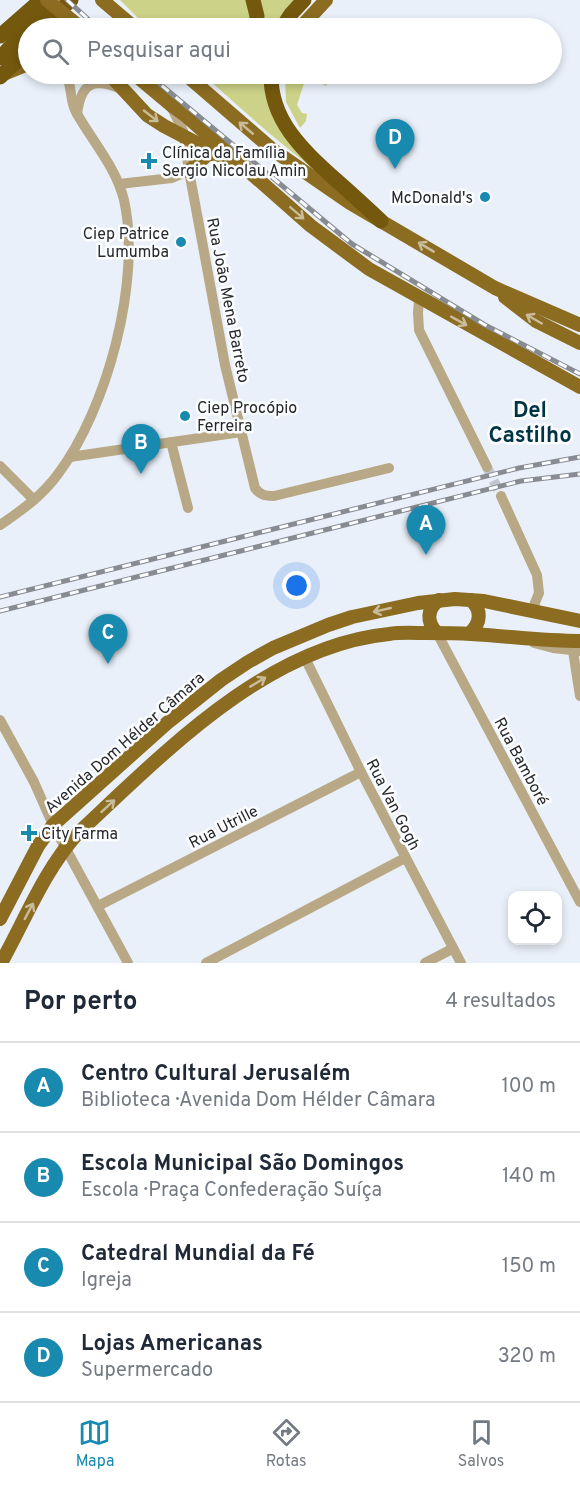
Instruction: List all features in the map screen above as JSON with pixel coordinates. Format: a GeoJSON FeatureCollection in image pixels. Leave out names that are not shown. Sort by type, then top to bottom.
{"type":"FeatureCollection","features":[{"type":"Feature","properties":{"kind":"highway"},"geometry":{"type":"LineString","coordinates":[[20,18],[41,0]]}},
{"type":"Feature","properties":{"kind":"highway"},"geometry":{"type":"LineString","coordinates":[[38,18],[49,0]]}},
{"type":"Feature","properties":{"kind":"highway"},"geometry":{"type":"LineString","coordinates":[[52,18],[74,0]]}},
{"type":"Feature","properties":{"kind":"highway"},"geometry":{"type":"LineString","coordinates":[[59,18],[74,0]]}},
{"type":"Feature","properties":{"kind":"highway"},"geometry":{"type":"LineString","coordinates":[[253,0],[257,18]]}},
{"type":"Feature","properties":{"kind":"highway"},"geometry":{"type":"LineString","coordinates":[[288,18],[304,0]]}},
{"type":"Feature","properties":{"kind":"highway"},"geometry":{"type":"LineString","coordinates":[[0,36],[18,20]]}},
{"type":"Feature","properties":{"kind":"highway"},"geometry":{"type":"LineString","coordinates":[[0,68],[18,44]]}},
{"type":"Feature","properties":{"kind":"highway"},"geometry":{"type":"LineString","coordinates":[[0,68],[18,49]]}},
{"type":"Feature","properties":{"kind":"highway"},"geometry":{"type":"LineString","coordinates":[[0,68],[18,56]]}},
{"type":"Feature","properties":{"kind":"highway"},"geometry":{"type":"LineString","coordinates":[[271,84],[278,114],[292,137],[307,154],[381,220]]}},
{"type":"Feature","properties":{"kind":"main road"},"geometry":{"type":"LineString","coordinates":[[49,0],[70,18]]}},
{"type":"Feature","properties":{"kind":"main road"},"geometry":{"type":"LineString","coordinates":[[309,18],[326,0]]}},
{"type":"Feature","properties":{"kind":"main road"},"geometry":{"type":"LineString","coordinates":[[106,3],[123,18]]}},
{"type":"Feature","properties":{"kind":"main road"},"geometry":{"type":"LineString","coordinates":[[0,68],[18,65]]}},
{"type":"Feature","properties":{"kind":"main road"},"geometry":{"type":"LineString","coordinates":[[118,84],[147,115],[254,174]]}},
{"type":"Feature","properties":{"kind":"main road"},"geometry":{"type":"LineString","coordinates":[[146,84],[304,219],[369,269],[580,387]]}},
{"type":"Feature","properties":{"kind":"main road"},"geometry":{"type":"LineString","coordinates":[[197,84],[273,150],[350,203],[495,288],[580,325]]}},
{"type":"Feature","properties":{"kind":"main road"},"geometry":{"type":"LineString","coordinates":[[189,171],[207,155],[217,153]]}},
{"type":"Feature","properties":{"kind":"main road"},"geometry":{"type":"LineString","coordinates":[[495,288],[525,314],[580,343]]}},
{"type":"Feature","properties":{"kind":"main road"},"geometry":{"type":"LineString","coordinates":[[437,633],[430,624],[430,613],[439,600]]}},
{"type":"Feature","properties":{"kind":"main road","name":"Avenida Dom Hélder Câmara"},"geometry":{"type":"LineString","coordinates":[[0,919],[38,846],[53,825],[198,698],[248,662],[273,648],[328,625],[386,609],[439,600],[471,600],[580,621]]}},
{"type":"Feature","properties":{"kind":"main road"},"geometry":{"type":"LineString","coordinates":[[470,633],[479,620],[478,609],[471,600]]}},
{"type":"Feature","properties":{"kind":"main road"},"geometry":{"type":"LineString","coordinates":[[7,960],[51,869],[66,846],[214,711],[259,681],[304,658],[333,647],[392,633],[470,633],[578,648]]}},
{"type":"Feature","properties":{"kind":"street"},"geometry":{"type":"LineString","coordinates":[[0,525],[34,500],[57,476],[70,457],[92,413],[106,374],[126,285],[129,232],[124,200],[119,184],[77,114],[72,101],[70,84]]}},
{"type":"Feature","properties":{"kind":"street"},"geometry":{"type":"LineString","coordinates":[[77,114],[81,95],[89,85],[93,84]]}},
{"type":"Feature","properties":{"kind":"street"},"geometry":{"type":"LineString","coordinates":[[106,84],[123,90]]}},
{"type":"Feature","properties":{"kind":"street","name":"Rua João Mena Barreto"},"geometry":{"type":"LineString","coordinates":[[171,105],[184,137],[225,365],[255,488],[265,496],[274,496],[389,468]]}},
{"type":"Feature","properties":{"kind":"street"},"geometry":{"type":"LineString","coordinates":[[119,184],[172,178],[189,171]]}},
{"type":"Feature","properties":{"kind":"street"},"geometry":{"type":"LineString","coordinates":[[419,299],[419,330],[487,467]]}},
{"type":"Feature","properties":{"kind":"street"},"geometry":{"type":"LineString","coordinates":[[70,457],[241,432]]}},
{"type":"Feature","properties":{"kind":"street"},"geometry":{"type":"LineString","coordinates":[[171,442],[188,508]]}},
{"type":"Feature","properties":{"kind":"street"},"geometry":{"type":"LineString","coordinates":[[0,466],[34,500]]}},
{"type":"Feature","properties":{"kind":"street"},"geometry":{"type":"LineString","coordinates":[[501,496],[537,575],[539,593],[532,610]]}},
{"type":"Feature","properties":{"kind":"street","name":"Avenida Dom Hélder Câmara"},"geometry":{"type":"LineString","coordinates":[[557,616],[580,615]]}},
{"type":"Feature","properties":{"kind":"street","name":"Rua Bamboré"},"geometry":{"type":"LineString","coordinates":[[437,633],[580,902]]}},
{"type":"Feature","properties":{"kind":"street"},"geometry":{"type":"LineString","coordinates":[[578,648],[580,696]]}},
{"type":"Feature","properties":{"kind":"street","name":"Rua Van Gogh"},"geometry":{"type":"LineString","coordinates":[[304,658],[461,963]]}},
{"type":"Feature","properties":{"kind":"street"},"geometry":{"type":"LineString","coordinates":[[0,720],[34,782],[53,825],[128,963]]}},
{"type":"Feature","properties":{"kind":"street","name":"Rua Utrille"},"geometry":{"type":"LineString","coordinates":[[98,906],[361,772]]}},
{"type":"Feature","properties":{"kind":"street"},"geometry":{"type":"LineString","coordinates":[[206,963],[405,858]]}},
{"type":"Feature","properties":{"kind":"street"},"geometry":{"type":"LineString","coordinates":[[425,963],[452,949]]}},
{"type":"Feature","properties":{"kind":"green space"},"geometry":{"type":"Polygon","coordinates":[[[120,0],[247,0],[250,18],[138,18],[120,0]]]}},
{"type":"Feature","properties":{"kind":"green space"},"geometry":{"type":"Polygon","coordinates":[[[258,0],[298,0],[284,18],[262,18],[258,0]]]}},
{"type":"Feature","properties":{"kind":"green space"},"geometry":{"type":"Polygon","coordinates":[[[213,84],[269,84],[317,172],[213,84]]]}},
{"type":"Feature","properties":{"kind":"green space"},"geometry":{"type":"Polygon","coordinates":[[[285,84],[304,84],[297,105],[302,113],[307,114],[306,121],[300,128],[286,102],[285,84]]]}},
{"type":"Feature","properties":{"kind":"tunnel"},"geometry":{"type":"LineString","coordinates":[[487,467],[501,496]]}},
{"type":"Feature","properties":{"kind":"railway"},"geometry":{"type":"LineString","coordinates":[[67,0],[87,18]]}},
{"type":"Feature","properties":{"kind":"railway"},"geometry":{"type":"LineString","coordinates":[[160,84],[352,244],[485,325],[580,374]]}},
{"type":"Feature","properties":{"kind":"railway"},"geometry":{"type":"LineString","coordinates":[[0,597],[519,468],[580,457]]}},
{"type":"Feature","properties":{"kind":"railway"},"geometry":{"type":"LineString","coordinates":[[0,611],[521,481],[580,474]]}},
{"type":"Feature","properties":{"kind":"place","name":"Clínica da Família Sergio Nicolau Amin"},"geometry":{"type":"Point","coordinates":[149,161]}},
{"type":"Feature","properties":{"kind":"place","name":"Lojas Americanas"},"geometry":{"type":"Point","coordinates":[395,169]}},
{"type":"Feature","properties":{"kind":"place","name":"McDonald's"},"geometry":{"type":"Point","coordinates":[485,197]}},
{"type":"Feature","properties":{"kind":"place","name":"Ciep Patrice Lumumba"},"geometry":{"type":"Point","coordinates":[181,242]}},
{"type":"Feature","properties":{"kind":"place","name":"Ciep Procópio Ferreira"},"geometry":{"type":"Point","coordinates":[185,416]}},
{"type":"Feature","properties":{"kind":"place","name":"Escola Municipal São Domingos"},"geometry":{"type":"Point","coordinates":[141,474]}},
{"type":"Feature","properties":{"kind":"place","name":"Centro Cultural Jerusalém"},"geometry":{"type":"Point","coordinates":[426,555]}},
{"type":"Feature","properties":{"kind":"place","name":"Catedral Mundial da Fé"},"geometry":{"type":"Point","coordinates":[108,664]}},
{"type":"Feature","properties":{"kind":"place","name":"City Farma"},"geometry":{"type":"Point","coordinates":[29,833]}},
{"type":"Feature","properties":{"kind":"district","name":"Del Castilho"},"geometry":{"type":"Point","coordinates":[530,422]}}]}
